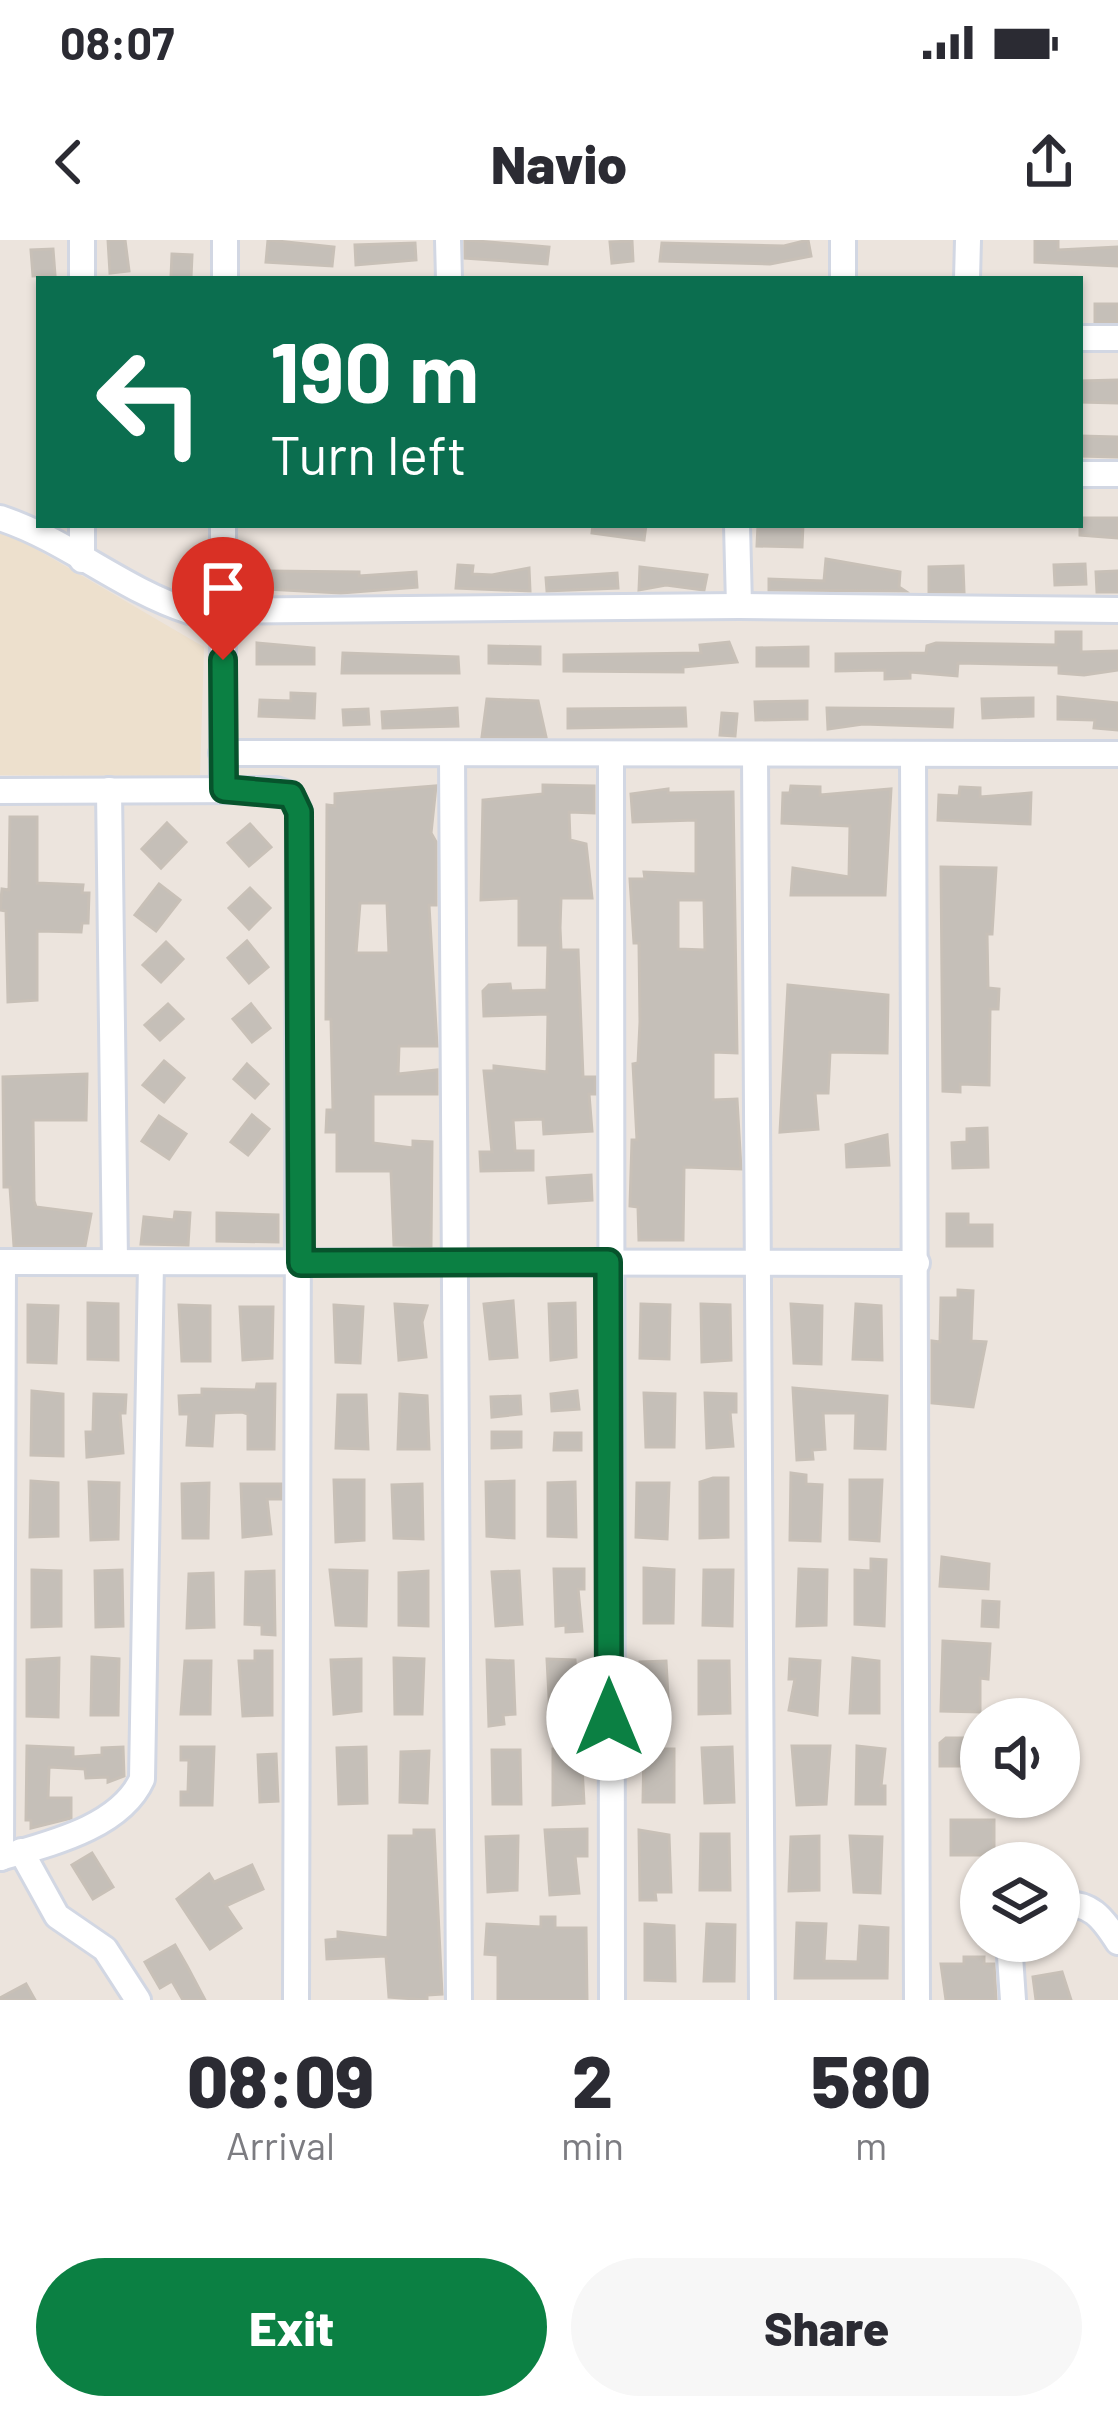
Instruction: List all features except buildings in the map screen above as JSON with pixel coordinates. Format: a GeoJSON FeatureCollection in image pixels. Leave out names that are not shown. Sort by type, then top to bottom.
{"type":"FeatureCollection","features":[{"type":"Feature","properties":{"kind":"street"},"geometry":{"type":"LineString","coordinates":[[82,240],[82,276]]}},
{"type":"Feature","properties":{"kind":"street"},"geometry":{"type":"LineString","coordinates":[[225,240],[225,276]]}},
{"type":"Feature","properties":{"kind":"street"},"geometry":{"type":"LineString","coordinates":[[448,240],[449,276]]}},
{"type":"Feature","properties":{"kind":"street"},"geometry":{"type":"LineString","coordinates":[[843,240],[843,276]]}},
{"type":"Feature","properties":{"kind":"street"},"geometry":{"type":"LineString","coordinates":[[968,240],[968,276]]}},
{"type":"Feature","properties":{"kind":"street"},"geometry":{"type":"LineString","coordinates":[[1083,338],[1118,338]]}},
{"type":"Feature","properties":{"kind":"street"},"geometry":{"type":"LineString","coordinates":[[1083,474],[1118,474]]}},
{"type":"Feature","properties":{"kind":"street"},"geometry":{"type":"LineString","coordinates":[[0,518],[163,603],[223,614],[739,605],[1118,610]]}},
{"type":"Feature","properties":{"kind":"street"},"geometry":{"type":"LineString","coordinates":[[82,528],[82,560]]}},
{"type":"Feature","properties":{"kind":"street"},"geometry":{"type":"LineString","coordinates":[[223,528],[224,789]]}},
{"type":"Feature","properties":{"kind":"street"},"geometry":{"type":"LineString","coordinates":[[737,528],[739,605]]}},
{"type":"Feature","properties":{"kind":"street"},"geometry":{"type":"LineString","coordinates":[[222,753],[1118,754]]}},
{"type":"Feature","properties":{"kind":"street"},"geometry":{"type":"LineString","coordinates":[[452,754],[459,2000]]}},
{"type":"Feature","properties":{"kind":"street"},"geometry":{"type":"LineString","coordinates":[[610,754],[612,2000]]}},
{"type":"Feature","properties":{"kind":"street"},"geometry":{"type":"LineString","coordinates":[[755,755],[754,1264],[762,2000]]}},
{"type":"Feature","properties":{"kind":"street"},"geometry":{"type":"LineString","coordinates":[[913,755],[916,2000]]}},
{"type":"Feature","properties":{"kind":"street"},"geometry":{"type":"LineString","coordinates":[[110,790],[115,1262]]}},
{"type":"Feature","properties":{"kind":"street"},"geometry":{"type":"LineString","coordinates":[[0,791],[277,790],[291,795],[299,812],[296,2000]]}},
{"type":"Feature","properties":{"kind":"street"},"geometry":{"type":"LineString","coordinates":[[138,2000],[105,1949],[57,1916],[8,1856],[2,1262],[917,1263]]}},
{"type":"Feature","properties":{"kind":"street"},"geometry":{"type":"LineString","coordinates":[[8,1856],[69,1837],[132,1801],[142,1780],[151,1263]]}},
{"type":"Feature","properties":{"kind":"street"},"geometry":{"type":"LineString","coordinates":[[1080,1905],[1099,1912],[1118,1942]]}},
{"type":"Feature","properties":{"kind":"street"},"geometry":{"type":"LineString","coordinates":[[1010,1962],[1013,2000]]}},
{"type":"Feature","properties":{"kind":"shaded area"},"geometry":{"type":"Polygon","coordinates":[[[0,528],[204,647],[200,776],[0,775],[0,528]]]}},
{"type":"Feature","properties":{"kind":"route"},"geometry":{"type":"LineString","coordinates":[[223,660],[224,789],[277,790],[291,795],[299,812],[301,1263],[608,1262],[609,1718]]}}]}
